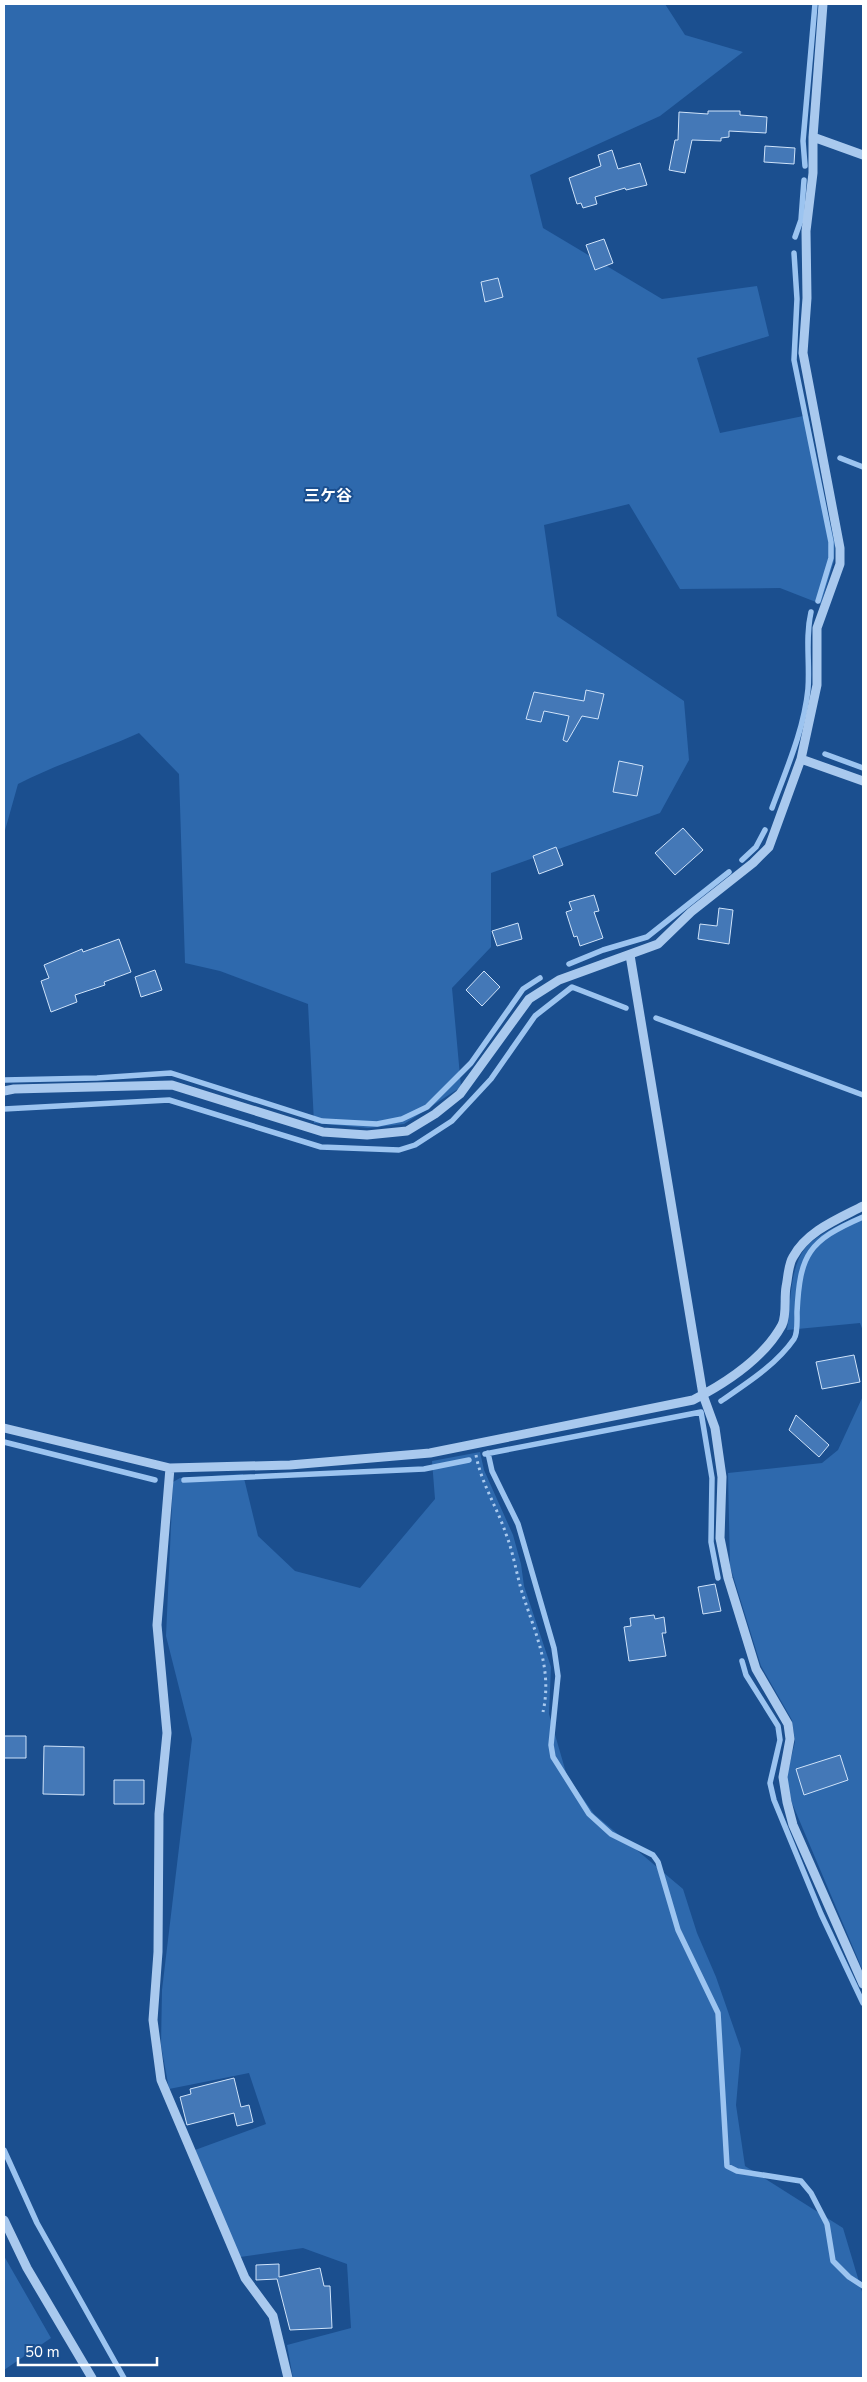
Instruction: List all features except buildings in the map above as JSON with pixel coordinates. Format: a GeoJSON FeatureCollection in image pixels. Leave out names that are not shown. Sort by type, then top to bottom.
{"type":"FeatureCollection","features":[{"type":"Feature","properties":{"kind":"street"},"geometry":{"type":"LineString","coordinates":[[4,1091],[14,1089],[172,1085],[323,1132],[367,1135],[407,1131],[435,1114],[460,1094],[529,999],[559,980],[658,944],[691,912],[753,863],[769,847],[801,759],[817,685],[817,628],[840,564],[840,548],[803,353],[807,298],[806,231],[813,173],[813,137],[824,4]]}},
{"type":"Feature","properties":{"kind":"street"},"geometry":{"type":"LineString","coordinates":[[813,137],[863,156]]}},
{"type":"Feature","properties":{"kind":"street"},"geometry":{"type":"LineString","coordinates":[[801,759],[863,781]]}},
{"type":"Feature","properties":{"kind":"street"},"geometry":{"type":"LineString","coordinates":[[630,955],[703,1395],[715,1428],[722,1476],[720,1538],[728,1578],[756,1669],[788,1724],[790,1739],[783,1776],[793,1825],[863,1984]]}},
{"type":"Feature","properties":{"kind":"street"},"geometry":{"type":"LineString","coordinates":[[4,1428],[170,1468],[290,1465],[430,1453],[693,1400],[703,1395],[762,1352],[783,1323],[786,1288],[792,1258],[805,1241],[825,1226],[863,1206]]}},
{"type":"Feature","properties":{"kind":"street"},"geometry":{"type":"LineString","coordinates":[[170,1468],[157,1625],[167,1733],[159,1814],[158,1952],[153,2020],[161,2080],[244,2278],[273,2316],[288,2378]]}},
{"type":"Feature","properties":{"kind":"street"},"geometry":{"type":"LineString","coordinates":[[4,2220],[27,2268],[92,2378]]}},
{"type":"Feature","properties":{"kind":"path"},"geometry":{"type":"LineString","coordinates":[[474,1445],[483,1482],[506,1534],[545,1661],[546,1698],[544,1712]]}},
{"type":"Feature","properties":{"kind":"shaded area"},"geometry":{"type":"Polygon","coordinates":[[[4,4],[665,4],[685,35],[743,52],[660,116],[530,175],[543,228],[662,299],[757,286],[769,336],[697,358],[720,433],[808,415],[822,493],[835,543],[834,561],[821,604],[780,588],[680,589],[629,504],[544,525],[557,616],[684,701],[689,760],[660,813],[491,873],[491,947],[452,988],[461,1087],[404,1124],[368,1128],[314,1123],[308,1004],[220,971],[185,963],[179,774],[139,733],[18,784],[4,834],[4,4]]]}},
{"type":"Feature","properties":{"kind":"shaded area"},"geometry":{"type":"Polygon","coordinates":[[[863,1214],[863,1331],[860,1323],[787,1330],[792,1287],[796,1265],[800,1256],[806,1247],[825,1233],[863,1214]]]}},
{"type":"Feature","properties":{"kind":"shaded area"},"geometry":{"type":"Polygon","coordinates":[[[863,1396],[863,1971],[792,1803],[786,1779],[795,1742],[792,1720],[761,1666],[730,1566],[728,1473],[822,1463],[838,1450],[863,1396]]]}},
{"type":"Feature","properties":{"kind":"shaded area"},"geometry":{"type":"Polygon","coordinates":[[[480,1452],[484,1470],[513,1535],[521,1564],[524,1586],[551,1667],[549,1714],[567,1776],[594,1814],[683,1889],[697,1933],[716,1977],[741,2049],[736,2105],[745,2166],[843,2228],[863,2295],[863,2378],[293,2378],[287,2345],[351,2328],[347,2264],[303,2248],[240,2257],[195,2150],[266,2124],[249,2073],[169,2089],[161,2045],[162,1990],[192,1739],[166,1636],[173,1482],[180,1478],[243,1474],[258,1536],[295,1571],[360,1588],[435,1499],[432,1461],[480,1452]]]}},
{"type":"Feature","properties":{"kind":"shaded area"},"geometry":{"type":"Polygon","coordinates":[[[4,2256],[51,2338],[4,2370],[4,2256]]]}},
{"type":"Feature","properties":{"kind":"waterway"},"geometry":{"type":"LineString","coordinates":[[805,166],[803,141],[815,4]]}},
{"type":"Feature","properties":{"kind":"waterway"},"geometry":{"type":"LineString","coordinates":[[795,237],[801,220],[804,180]]}},
{"type":"Feature","properties":{"kind":"waterway"},"geometry":{"type":"LineString","coordinates":[[794,253],[797,299],[794,360],[831,542],[831,558],[818,601]]}},
{"type":"Feature","properties":{"kind":"waterway"},"geometry":{"type":"LineString","coordinates":[[840,458],[863,467]]}},
{"type":"Feature","properties":{"kind":"waterway"},"geometry":{"type":"LineString","coordinates":[[772,808],[803,720],[808,689],[808,631],[811,612]]}},
{"type":"Feature","properties":{"kind":"waterway"},"geometry":{"type":"LineString","coordinates":[[825,754],[863,768]]}},
{"type":"Feature","properties":{"kind":"waterway"},"geometry":{"type":"LineString","coordinates":[[742,860],[756,847],[765,830]]}},
{"type":"Feature","properties":{"kind":"waterway"},"geometry":{"type":"LineString","coordinates":[[569,964],[603,950],[647,937],[729,872]]}},
{"type":"Feature","properties":{"kind":"waterway"},"geometry":{"type":"LineString","coordinates":[[4,1080],[97,1078],[171,1073],[322,1121],[377,1124],[402,1119],[427,1107],[471,1063],[523,989],[540,978]]}},
{"type":"Feature","properties":{"kind":"waterway"},"geometry":{"type":"LineString","coordinates":[[4,1109],[169,1100],[321,1147],[399,1150],[415,1145],[452,1121],[491,1079],[535,1016],[572,987],[626,1008]]}},
{"type":"Feature","properties":{"kind":"waterway"},"geometry":{"type":"LineString","coordinates":[[656,1018],[863,1095]]}},
{"type":"Feature","properties":{"kind":"waterway"},"geometry":{"type":"LineString","coordinates":[[721,1401],[770,1365],[794,1339],[797,1330],[798,1292],[801,1276],[810,1252],[830,1234],[863,1217]]}},
{"type":"Feature","properties":{"kind":"waterway"},"geometry":{"type":"LineString","coordinates":[[485,1454],[701,1412],[712,1478],[711,1542],[718,1578]]}},
{"type":"Feature","properties":{"kind":"waterway"},"geometry":{"type":"LineString","coordinates":[[4,1442],[155,1480]]}},
{"type":"Feature","properties":{"kind":"waterway"},"geometry":{"type":"LineString","coordinates":[[488,1453],[492,1471],[518,1524],[554,1648],[558,1676],[551,1745],[553,1757],[589,1814],[611,1834],[653,1855],[658,1862],[678,1930],[718,2013],[727,2166],[737,2171],[801,2181],[811,2193],[827,2224],[833,2261],[849,2277],[863,2286]]}},
{"type":"Feature","properties":{"kind":"waterway"},"geometry":{"type":"LineString","coordinates":[[184,1480],[424,1469],[469,1460]]}},
{"type":"Feature","properties":{"kind":"waterway"},"geometry":{"type":"LineString","coordinates":[[742,1661],[746,1675],[778,1726],[780,1740],[770,1783],[774,1800],[821,1914],[863,2003]]}},
{"type":"Feature","properties":{"kind":"waterway"},"geometry":{"type":"LineString","coordinates":[[4,2150],[37,2223],[124,2378]]}},
{"type":"Feature","properties":{"kind":"district","name":"三ケ谷"},"geometry":{"type":"Point","coordinates":[328,495]}}]}
